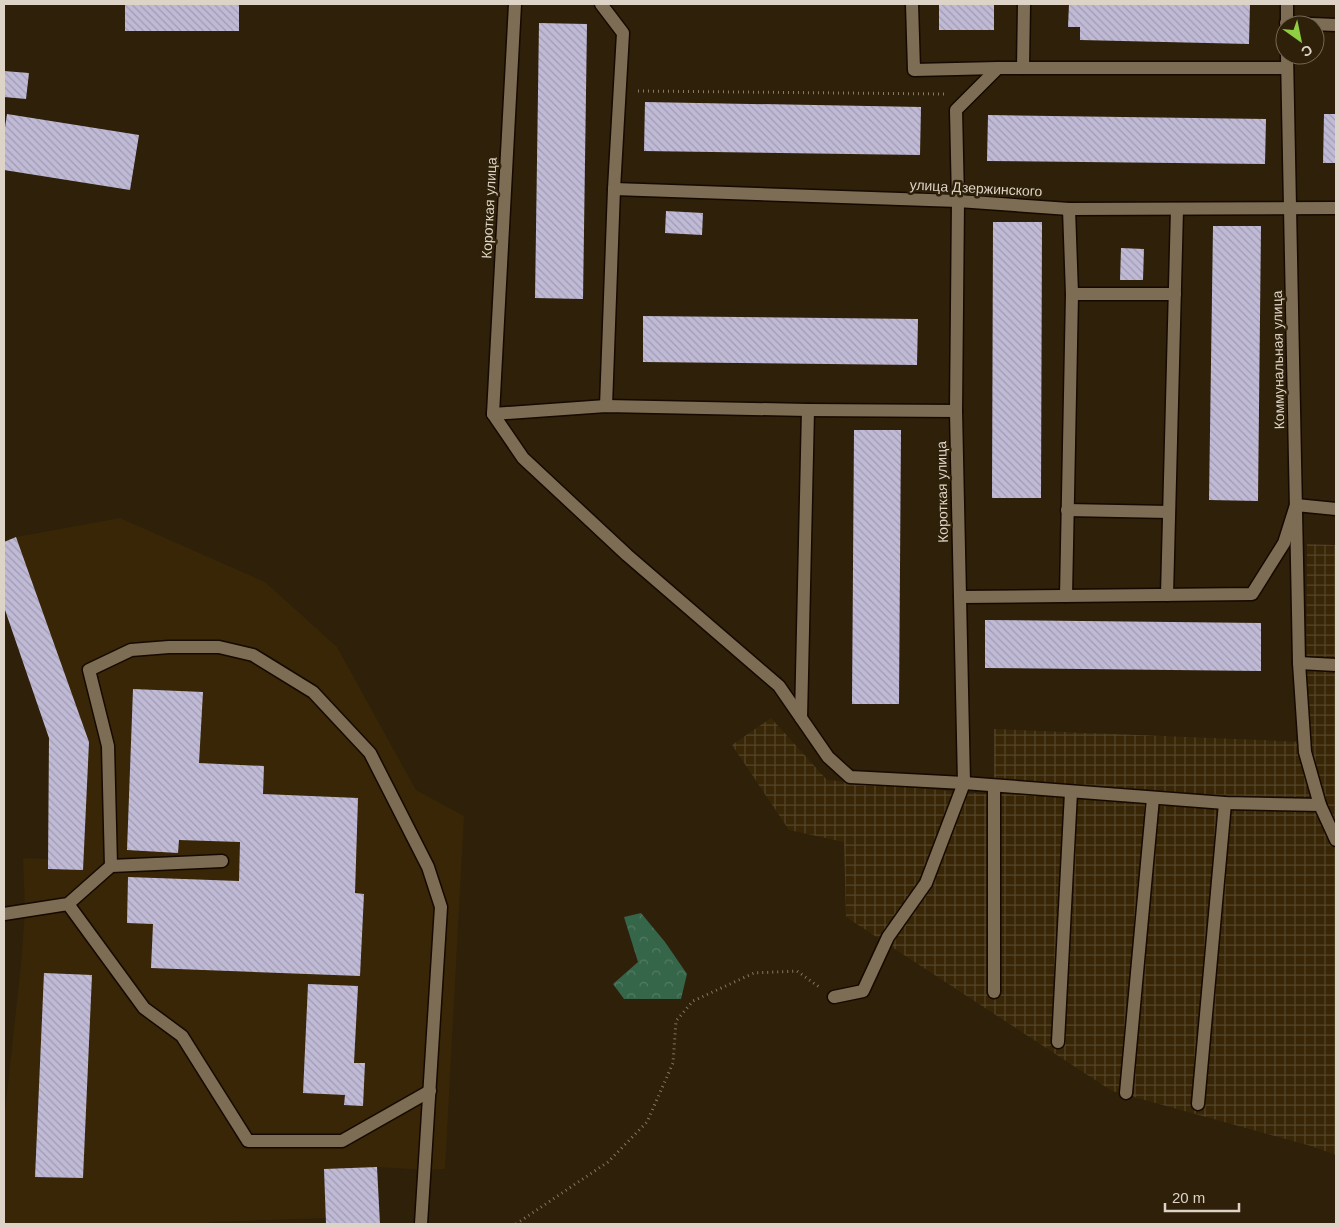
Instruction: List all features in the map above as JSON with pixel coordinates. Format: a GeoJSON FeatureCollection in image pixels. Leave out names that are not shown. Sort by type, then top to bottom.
{"type":"FeatureCollection","features":[{"type":"Feature","properties":{"kind":"street","name":"Короткая улица"},"geometry":{"type":"LineString","coordinates":[[492,414],[515,4]]}},
{"type":"Feature","properties":{"kind":"street"},"geometry":{"type":"LineString","coordinates":[[601,4],[623,33],[614,189],[606,406]]}},
{"type":"Feature","properties":{"kind":"street"},"geometry":{"type":"LineString","coordinates":[[912,4],[914,70],[1275,61]]}},
{"type":"Feature","properties":{"kind":"street"},"geometry":{"type":"LineString","coordinates":[[1023,68],[1024,4]]}},
{"type":"Feature","properties":{"kind":"street","name":"Коммунальная улица"},"geometry":{"type":"LineString","coordinates":[[1287,65],[1299,664],[1306,752],[1320,805],[1336,840]]}},
{"type":"Feature","properties":{"kind":"street","name":"Короткая улица"},"geometry":{"type":"LineString","coordinates":[[964,784],[956,411],[958,201],[956,110],[998,68]]}},
{"type":"Feature","properties":{"kind":"street","name":"улица Дзержинского"},"geometry":{"type":"LineString","coordinates":[[614,189],[958,201],[1068,209],[1290,210],[1336,208]]}},
{"type":"Feature","properties":{"kind":"street"},"geometry":{"type":"LineString","coordinates":[[1066,596],[1072,294],[1068,209]]}},
{"type":"Feature","properties":{"kind":"street"},"geometry":{"type":"LineString","coordinates":[[1167,595],[1177,209]]}},
{"type":"Feature","properties":{"kind":"street"},"geometry":{"type":"LineString","coordinates":[[1072,294],[1175,294]]}},
{"type":"Feature","properties":{"kind":"street"},"geometry":{"type":"LineString","coordinates":[[492,414],[606,406],[956,411]]}},
{"type":"Feature","properties":{"kind":"street"},"geometry":{"type":"LineString","coordinates":[[801,718],[808,410]]}},
{"type":"Feature","properties":{"kind":"street"},"geometry":{"type":"LineString","coordinates":[[492,414],[523,458],[627,555],[779,686],[828,757],[850,777],[1225,803],[1320,805]]}},
{"type":"Feature","properties":{"kind":"street"},"geometry":{"type":"LineString","coordinates":[[960,597],[1252,594],[1284,543],[1296,505],[1336,510]]}},
{"type":"Feature","properties":{"kind":"street"},"geometry":{"type":"LineString","coordinates":[[1067,510],[1169,512]]}},
{"type":"Feature","properties":{"kind":"street"},"geometry":{"type":"LineString","coordinates":[[111,866],[108,746],[89,670],[131,650],[169,647],[219,647],[253,655],[313,692],[370,752],[428,867],[441,907],[421,1224]]}},
{"type":"Feature","properties":{"kind":"street"},"geometry":{"type":"LineString","coordinates":[[1299,664],[1336,665]]}},
{"type":"Feature","properties":{"kind":"street"},"geometry":{"type":"LineString","coordinates":[[834,997],[863,991],[888,937],[926,883],[964,784]]}},
{"type":"Feature","properties":{"kind":"street"},"geometry":{"type":"LineString","coordinates":[[994,786],[994,992]]}},
{"type":"Feature","properties":{"kind":"street"},"geometry":{"type":"LineString","coordinates":[[1058,1042],[1071,792]]}},
{"type":"Feature","properties":{"kind":"street"},"geometry":{"type":"LineString","coordinates":[[1126,1093],[1153,798]]}},
{"type":"Feature","properties":{"kind":"street"},"geometry":{"type":"LineString","coordinates":[[1198,1104],[1225,803]]}},
{"type":"Feature","properties":{"kind":"street"},"geometry":{"type":"LineString","coordinates":[[4,914],[68,904],[111,866],[222,861]]}},
{"type":"Feature","properties":{"kind":"street"},"geometry":{"type":"LineString","coordinates":[[68,904],[144,1008],[182,1036],[248,1141],[342,1140],[430,1091]]}},
{"type":"Feature","properties":{"kind":"path"},"geometry":{"type":"LineString","coordinates":[[620,91],[971,95]]}},
{"type":"Feature","properties":{"kind":"path"},"geometry":{"type":"LineString","coordinates":[[516,1224],[608,1162],[646,1122],[673,1063],[676,1022],[693,1001],[754,973],[797,971],[834,997]]}},
{"type":"Feature","properties":{"kind":"shaded area"},"geometry":{"type":"Polygon","coordinates":[[[120,518],[265,582],[337,647],[416,790],[464,816],[445,1169],[425,1170],[377,1167],[324,1169],[326,1218],[210,1222],[206,1224],[4,1224],[4,1121],[25,911],[23,858],[48,859],[49,738],[4,607],[4,542],[16,537],[120,518]]]}},
{"type":"Feature","properties":{"kind":"shaded area"},"geometry":{"type":"Polygon","coordinates":[[[1307,544],[1336,545],[1336,1155],[1311,1146],[1112,1091],[846,917],[844,842],[789,830],[732,745],[771,718],[827,780],[994,795],[994,729],[1306,742],[1307,544]]]}},
{"type":"Feature","properties":{"kind":"green space"},"geometry":{"type":"Polygon","coordinates":[[[641,913],[665,942],[687,974],[681,999],[624,999],[613,984],[638,962],[624,917],[641,913]]]}},
{"type":"Feature","properties":{"kind":"building"},"geometry":{"type":"Polygon","coordinates":[[[125,4],[239,4],[239,31],[125,31],[125,4]]]}},
{"type":"Feature","properties":{"kind":"building"},"geometry":{"type":"Polygon","coordinates":[[[939,4],[994,4],[994,30],[939,30],[939,4]]]}},
{"type":"Feature","properties":{"kind":"building"},"geometry":{"type":"Polygon","coordinates":[[[1069,4],[1250,4],[1249,44],[1080,40],[1080,27],[1068,27],[1069,4]]]}},
{"type":"Feature","properties":{"kind":"building"},"geometry":{"type":"Polygon","coordinates":[[[539,23],[587,24],[583,299],[535,298],[539,23]]]}},
{"type":"Feature","properties":{"kind":"building"},"geometry":{"type":"Polygon","coordinates":[[[4,71],[29,73],[26,99],[4,97],[4,71]]]}},
{"type":"Feature","properties":{"kind":"building"},"geometry":{"type":"Polygon","coordinates":[[[645,102],[921,107],[920,155],[644,151],[645,102]]]}},
{"type":"Feature","properties":{"kind":"building"},"geometry":{"type":"Polygon","coordinates":[[[7,114],[139,135],[130,190],[4,170],[4,134],[7,114]]]}},
{"type":"Feature","properties":{"kind":"building"},"geometry":{"type":"Polygon","coordinates":[[[1324,114],[1336,114],[1336,163],[1323,163],[1324,114]]]}},
{"type":"Feature","properties":{"kind":"building"},"geometry":{"type":"Polygon","coordinates":[[[988,115],[1266,119],[1265,164],[987,161],[988,115]]]}},
{"type":"Feature","properties":{"kind":"building"},"geometry":{"type":"Polygon","coordinates":[[[666,211],[703,213],[702,235],[665,233],[666,211]]]}},
{"type":"Feature","properties":{"kind":"building"},"geometry":{"type":"Polygon","coordinates":[[[993,222],[1042,222],[1041,498],[992,498],[993,222]]]}},
{"type":"Feature","properties":{"kind":"building"},"geometry":{"type":"Polygon","coordinates":[[[1213,226],[1261,226],[1258,501],[1209,500],[1213,226]]]}},
{"type":"Feature","properties":{"kind":"building"},"geometry":{"type":"Polygon","coordinates":[[[1121,248],[1144,249],[1143,280],[1120,280],[1121,248]]]}},
{"type":"Feature","properties":{"kind":"building"},"geometry":{"type":"Polygon","coordinates":[[[643,316],[918,319],[917,365],[643,362],[643,316]]]}},
{"type":"Feature","properties":{"kind":"building"},"geometry":{"type":"Polygon","coordinates":[[[854,430],[901,430],[899,704],[852,704],[854,430]]]}},
{"type":"Feature","properties":{"kind":"building"},"geometry":{"type":"Polygon","coordinates":[[[16,537],[89,742],[83,870],[48,869],[49,738],[4,607],[4,542],[16,537]]]}},
{"type":"Feature","properties":{"kind":"building"},"geometry":{"type":"Polygon","coordinates":[[[985,620],[1261,623],[1261,671],[985,668],[985,620]]]}},
{"type":"Feature","properties":{"kind":"building"},"geometry":{"type":"Polygon","coordinates":[[[133,689],[203,692],[199,763],[264,766],[263,794],[358,798],[355,893],[364,894],[360,976],[151,968],[153,924],[127,923],[128,877],[239,881],[240,842],[179,840],[178,853],[127,850],[133,689]]]}},
{"type":"Feature","properties":{"kind":"building"},"geometry":{"type":"Polygon","coordinates":[[[44,973],[92,975],[83,1178],[35,1177],[44,973]]]}},
{"type":"Feature","properties":{"kind":"building"},"geometry":{"type":"Polygon","coordinates":[[[308,984],[358,986],[354,1063],[365,1063],[363,1106],[344,1105],[345,1095],[303,1093],[308,984]]]}},
{"type":"Feature","properties":{"kind":"building"},"geometry":{"type":"Polygon","coordinates":[[[377,1167],[380,1224],[326,1224],[324,1169],[377,1167]]]}}]}
